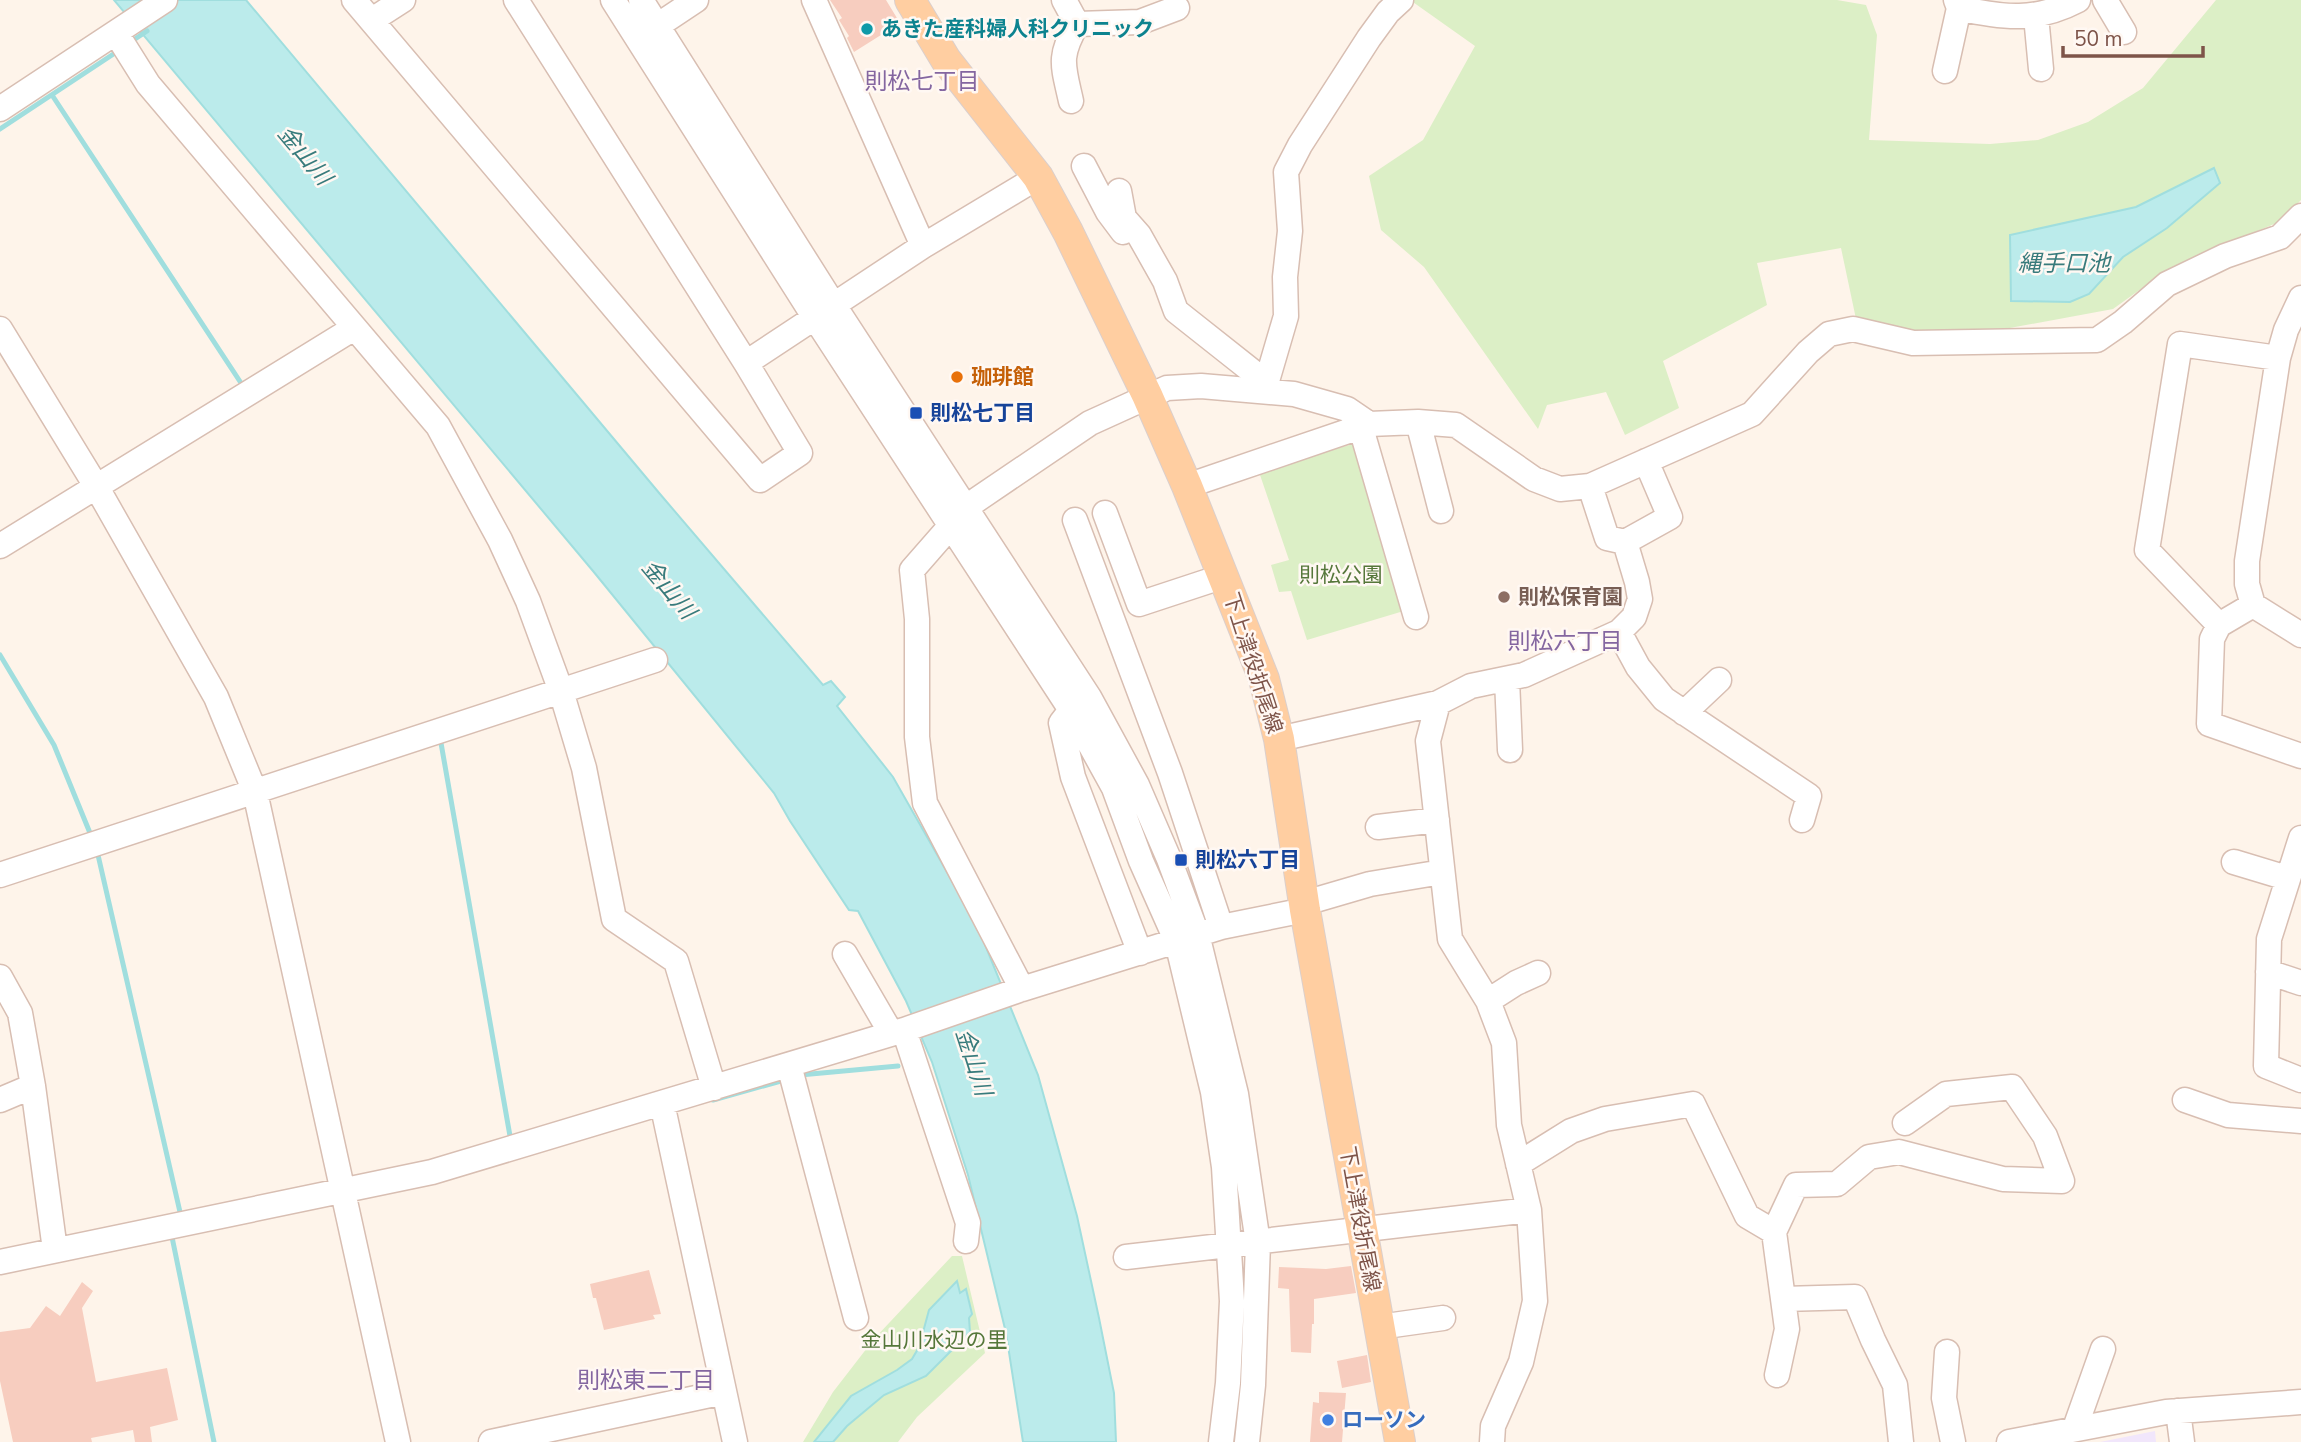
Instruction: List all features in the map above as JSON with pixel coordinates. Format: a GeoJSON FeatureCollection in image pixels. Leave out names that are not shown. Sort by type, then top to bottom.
{"type":"FeatureCollection","features":[{"type":"Feature","properties":{"kind":"main road","name":"下上津役折尾線"},"geometry":{"type":"LineString","coordinates":[[910,0],[946,60],[1038,177],[1068,232],[1147,395],[1187,486],[1264,679],[1279,739],[1305,906],[1400,1442]]}},
{"type":"Feature","properties":{"kind":"street"},"geometry":{"type":"LineString","coordinates":[[0,109],[165,0]]}},
{"type":"Feature","properties":{"kind":"street"},"geometry":{"type":"LineString","coordinates":[[354,0],[760,480],[800,453],[516,0]]}},
{"type":"Feature","properties":{"kind":"street"},"geometry":{"type":"LineString","coordinates":[[372,20],[403,0]]}},
{"type":"Feature","properties":{"kind":"street"},"geometry":{"type":"LineString","coordinates":[[613,0],[959,516],[1089,697],[1130,773],[1169,859],[1199,934],[1213,1092],[1224,1167],[1230,1246],[1231,1315],[1222,1442]]}},
{"type":"Feature","properties":{"kind":"street"},"geometry":{"type":"LineString","coordinates":[[640,0],[824,311]]}},
{"type":"Feature","properties":{"kind":"street"},"geometry":{"type":"LineString","coordinates":[[657,26],[696,0]]}},
{"type":"Feature","properties":{"kind":"street"},"geometry":{"type":"LineString","coordinates":[[814,0],[923,246]]}},
{"type":"Feature","properties":{"kind":"street"},"geometry":{"type":"LineString","coordinates":[[1065,0],[1077,23]]}},
{"type":"Feature","properties":{"kind":"street"},"geometry":{"type":"LineString","coordinates":[[1265,387],[1286,316],[1290,231],[1286,172],[1300,145],[1369,38],[1388,12],[1401,0]]}},
{"type":"Feature","properties":{"kind":"street"},"geometry":{"type":"LineString","coordinates":[[1945,71],[1957,4],[1995,16],[2036,16],[2078,0]]}},
{"type":"Feature","properties":{"kind":"street"},"geometry":{"type":"LineString","coordinates":[[2105,0],[2124,32]]}},
{"type":"Feature","properties":{"kind":"street"},"geometry":{"type":"LineString","coordinates":[[1077,23],[1140,22],[1177,8]]}},
{"type":"Feature","properties":{"kind":"street"},"geometry":{"type":"LineString","coordinates":[[2036,16],[2041,69]]}},
{"type":"Feature","properties":{"kind":"street"},"geometry":{"type":"LineString","coordinates":[[1072,101],[1064,62],[1065,45],[1077,23]]}},
{"type":"Feature","properties":{"kind":"street"},"geometry":{"type":"LineString","coordinates":[[120,30],[148,84],[438,426],[500,540],[528,601],[561,691],[584,768],[614,919],[676,961],[714,1088]]}},
{"type":"Feature","properties":{"kind":"street"},"geometry":{"type":"LineString","coordinates":[[1084,166],[1108,212],[1176,311],[1265,387]]}},
{"type":"Feature","properties":{"kind":"street"},"geometry":{"type":"LineString","coordinates":[[746,363],[923,246],[1038,177]]}},
{"type":"Feature","properties":{"kind":"street"},"geometry":{"type":"LineString","coordinates":[[1119,191],[1124,218],[1139,235],[1164,281],[1176,311]]}},
{"type":"Feature","properties":{"kind":"street"},"geometry":{"type":"LineString","coordinates":[[1187,486],[1365,426],[1418,422],[1456,425],[1534,478],[1560,489],[1590,485],[1752,414],[1808,352],[1829,334],[1853,329],[1913,343],[2097,340],[2123,322],[2167,284],[2225,257],[2280,237],[2301,216]]}},
{"type":"Feature","properties":{"kind":"street"},"geometry":{"type":"LineString","coordinates":[[2300,301],[2286,330],[2278,358],[2247,561],[2247,584],[2253,605],[2301,635]]}},
{"type":"Feature","properties":{"kind":"street"},"geometry":{"type":"LineString","coordinates":[[0,328],[96,486],[216,697],[255,792],[398,1442]]}},
{"type":"Feature","properties":{"kind":"street"},"geometry":{"type":"LineString","coordinates":[[0,546],[354,328]]}},
{"type":"Feature","properties":{"kind":"street"},"geometry":{"type":"LineString","coordinates":[[2219,625],[2147,550],[2180,344],[2278,358]]}},
{"type":"Feature","properties":{"kind":"street"},"geometry":{"type":"LineString","coordinates":[[1019,991],[925,803],[916,737],[917,619],[912,570],[959,516],[1090,423],[1147,395],[1167,388],[1265,387],[1347,409],[1365,426],[1416,617]]}},
{"type":"Feature","properties":{"kind":"street"},"geometry":{"type":"LineString","coordinates":[[1418,422],[1441,511]]}},
{"type":"Feature","properties":{"kind":"street"},"geometry":{"type":"LineString","coordinates":[[1616,540],[1670,517],[1646,461]]}},
{"type":"Feature","properties":{"kind":"street"},"geometry":{"type":"LineString","coordinates":[[1279,739],[1438,703],[1471,686],[1524,675],[1619,632],[1634,617],[1640,599],[1637,582],[1590,485]]}},
{"type":"Feature","properties":{"kind":"street"},"geometry":{"type":"LineString","coordinates":[[1105,513],[1139,604],[1224,576]]}},
{"type":"Feature","properties":{"kind":"street"},"geometry":{"type":"LineString","coordinates":[[959,516],[1114,788],[1141,861],[1199,934]]}},
{"type":"Feature","properties":{"kind":"street"},"geometry":{"type":"LineString","coordinates":[[1075,520],[1164,755],[1199,934],[1236,1094],[1258,1243],[1253,1385],[1247,1442]]}},
{"type":"Feature","properties":{"kind":"street"},"geometry":{"type":"LineString","coordinates":[[2253,605],[2219,625],[2212,639],[2209,724],[2301,756]]}},
{"type":"Feature","properties":{"kind":"street"},"geometry":{"type":"LineString","coordinates":[[1619,632],[1638,667],[1664,699],[1809,796],[1802,820]]}},
{"type":"Feature","properties":{"kind":"street"},"geometry":{"type":"LineString","coordinates":[[0,876],[655,660]]}},
{"type":"Feature","properties":{"kind":"street"},"geometry":{"type":"LineString","coordinates":[[1507,679],[1510,750]]}},
{"type":"Feature","properties":{"kind":"street"},"geometry":{"type":"LineString","coordinates":[[1684,713],[1719,680]]}},
{"type":"Feature","properties":{"kind":"street"},"geometry":{"type":"LineString","coordinates":[[1438,703],[1428,741],[1450,939],[1488,1002],[1504,1043],[1509,1125],[1529,1210],[1535,1301],[1521,1362],[1493,1426],[1492,1442]]}},
{"type":"Feature","properties":{"kind":"street"},"geometry":{"type":"LineString","coordinates":[[1071,709],[1061,723],[1073,777],[1140,953]]}},
{"type":"Feature","properties":{"kind":"street"},"geometry":{"type":"LineString","coordinates":[[1130,773],[1164,755]]}},
{"type":"Feature","properties":{"kind":"street"},"geometry":{"type":"LineString","coordinates":[[1378,827],[1437,820]]}},
{"type":"Feature","properties":{"kind":"street"},"geometry":{"type":"LineString","coordinates":[[2301,838],[2269,939],[2266,1066],[2301,1080]]}},
{"type":"Feature","properties":{"kind":"street"},"geometry":{"type":"LineString","coordinates":[[2234,862],[2287,878]]}},
{"type":"Feature","properties":{"kind":"street"},"geometry":{"type":"LineString","coordinates":[[0,1262],[55,1250],[346,1201],[432,1172],[714,1088],[792,1076],[902,1030],[1199,934],[1305,906],[1370,884],[1442,872]]}},
{"type":"Feature","properties":{"kind":"street"},"geometry":{"type":"LineString","coordinates":[[845,954],[902,1030],[968,1223],[966,1241]]}},
{"type":"Feature","properties":{"kind":"street"},"geometry":{"type":"LineString","coordinates":[[1488,1002],[1538,972]]}},
{"type":"Feature","properties":{"kind":"street"},"geometry":{"type":"LineString","coordinates":[[2268,972],[2301,983]]}},
{"type":"Feature","properties":{"kind":"street"},"geometry":{"type":"LineString","coordinates":[[0,977],[20,1013],[33,1086],[55,1250]]}},
{"type":"Feature","properties":{"kind":"street"},"geometry":{"type":"LineString","coordinates":[[792,1076],[856,1318]]}},
{"type":"Feature","properties":{"kind":"street"},"geometry":{"type":"LineString","coordinates":[[0,1100],[33,1086]]}},
{"type":"Feature","properties":{"kind":"street"},"geometry":{"type":"LineString","coordinates":[[1777,1375],[1787,1329],[1774,1232],[1796,1185],[1837,1184],[1869,1157],[1899,1152],[2003,1179],[2062,1181],[2045,1136],[2012,1087],[1946,1094],[1905,1123]]}},
{"type":"Feature","properties":{"kind":"street"},"geometry":{"type":"LineString","coordinates":[[2185,1100],[2228,1115],[2301,1121]]}},
{"type":"Feature","properties":{"kind":"street"},"geometry":{"type":"LineString","coordinates":[[662,1103],[735,1442]]}},
{"type":"Feature","properties":{"kind":"street"},"geometry":{"type":"LineString","coordinates":[[1518,1164],[1571,1131],[1605,1119],[1693,1104],[1747,1216],[1774,1232]]}},
{"type":"Feature","properties":{"kind":"street"},"geometry":{"type":"LineString","coordinates":[[1126,1257],[1529,1210]]}},
{"type":"Feature","properties":{"kind":"street"},"geometry":{"type":"LineString","coordinates":[[1783,1299],[1856,1297],[1895,1385],[1901,1442]]}},
{"type":"Feature","properties":{"kind":"street"},"geometry":{"type":"LineString","coordinates":[[1379,1327],[1443,1318]]}},
{"type":"Feature","properties":{"kind":"street"},"geometry":{"type":"LineString","coordinates":[[2075,1428],[2103,1349]]}},
{"type":"Feature","properties":{"kind":"street"},"geometry":{"type":"LineString","coordinates":[[1947,1352],[1944,1398],[1953,1442]]}},
{"type":"Feature","properties":{"kind":"street"},"geometry":{"type":"LineString","coordinates":[[491,1442],[724,1392]]}},
{"type":"Feature","properties":{"kind":"street"},"geometry":{"type":"LineString","coordinates":[[2009,1442],[2178,1411],[2301,1402]]}},
{"type":"Feature","properties":{"kind":"street"},"geometry":{"type":"LineString","coordinates":[[2178,1411],[2182,1442]]}},
{"type":"Feature","properties":{"kind":"shaded area"},"geometry":{"type":"Polygon","coordinates":[[[2155,1431],[2156,1442],[2100,1442],[2155,1431]]]}},
{"type":"Feature","properties":{"kind":"green space"},"geometry":{"type":"Polygon","coordinates":[[[1410,0],[1837,0],[1866,5],[1877,35],[1869,140],[1990,144],[2038,140],[2088,122],[2143,88],[2216,0],[2301,0],[2301,200],[2279,222],[2159,276],[2113,309],[1988,332],[1915,332],[1856,319],[1841,248],[1757,263],[1767,305],[1663,361],[1679,408],[1625,435],[1606,392],[1547,405],[1538,429],[1424,267],[1381,230],[1369,176],[1423,140],[1475,46],[1410,0]],[[2214,168],[2136,207],[2010,235],[2089,294],[2123,257],[2167,228],[2220,183],[2214,168]]]}},
{"type":"Feature","properties":{"kind":"green space","name":"則松公園"},"geometry":{"type":"Polygon","coordinates":[[[1356,443],[1407,610],[1307,640],[1291,591],[1279,592],[1271,565],[1289,560],[1259,472],[1356,443]]]}},
{"type":"Feature","properties":{"kind":"green space","name":"金山川水辺の里"},"geometry":{"type":"Polygon","coordinates":[[[952,1256],[962,1256],[985,1353],[917,1417],[898,1442],[803,1442],[833,1392],[874,1339],[952,1256]]]}},
{"type":"Feature","properties":{"kind":"water","name":"金山川"},"geometry":{"type":"Polygon","coordinates":[[[114,0],[246,0],[823,685],[831,681],[845,697],[837,706],[893,777],[977,925],[1038,1075],[1077,1216],[1099,1318],[1114,1393],[1116,1442],[1023,1442],[1006,1333],[968,1175],[932,1062],[906,1001],[858,911],[849,910],[774,793],[593,571],[114,0]]]}},
{"type":"Feature","properties":{"kind":"water","name":"縄手口池"},"geometry":{"type":"Polygon","coordinates":[[[2214,168],[2220,183],[2167,228],[2123,257],[2089,294],[2070,302],[2011,301],[2010,235],[2136,207],[2214,168]]]}},
{"type":"Feature","properties":{"kind":"water"},"geometry":{"type":"Polygon","coordinates":[[[957,1281],[960,1293],[966,1289],[972,1314],[969,1318],[970,1332],[926,1376],[884,1395],[847,1426],[833,1442],[814,1442],[851,1396],[912,1359],[919,1347],[929,1310],[957,1281]]]}},
{"type":"Feature","properties":{"kind":"building","name":"あきた産科婦人科クリニック"},"geometry":{"type":"Polygon","coordinates":[[[830,0],[886,0],[900,23],[854,52],[847,38],[849,36],[839,20],[842,18],[830,0]]]}},
{"type":"Feature","properties":{"kind":"building"},"geometry":{"type":"Polygon","coordinates":[[[1351,1266],[1356,1293],[1314,1299],[1311,1353],[1291,1352],[1289,1289],[1278,1288],[1279,1267],[1326,1269],[1351,1266]]]}},
{"type":"Feature","properties":{"kind":"building"},"geometry":{"type":"Polygon","coordinates":[[[649,1270],[661,1314],[653,1315],[655,1319],[604,1330],[590,1284],[649,1270]]]}},
{"type":"Feature","properties":{"kind":"building"},"geometry":{"type":"Polygon","coordinates":[[[82,1282],[93,1291],[82,1308],[96,1382],[167,1368],[178,1420],[150,1427],[152,1442],[135,1442],[133,1430],[91,1438],[92,1442],[13,1442],[0,1381],[0,1332],[30,1328],[46,1306],[60,1316],[82,1282]]]}},
{"type":"Feature","properties":{"kind":"building"},"geometry":{"type":"Polygon","coordinates":[[[1367,1355],[1371,1382],[1342,1388],[1337,1361],[1367,1355]]]}},
{"type":"Feature","properties":{"kind":"building"},"geometry":{"type":"Polygon","coordinates":[[[1319,1392],[1346,1393],[1342,1442],[1310,1442],[1313,1402],[1319,1403],[1319,1392]]]}},
{"type":"Feature","properties":{"kind":"waterway"},"geometry":{"type":"LineString","coordinates":[[135,39],[147,31]]}},
{"type":"Feature","properties":{"kind":"waterway"},"geometry":{"type":"LineString","coordinates":[[0,129],[118,51]]}},
{"type":"Feature","properties":{"kind":"waterway"},"geometry":{"type":"LineString","coordinates":[[52,95],[241,383]]}},
{"type":"Feature","properties":{"kind":"waterway"},"geometry":{"type":"LineString","coordinates":[[0,655],[54,745],[90,833]]}},
{"type":"Feature","properties":{"kind":"waterway"},"geometry":{"type":"LineString","coordinates":[[441,743],[510,1136]]}},
{"type":"Feature","properties":{"kind":"waterway"},"geometry":{"type":"LineString","coordinates":[[98,855],[180,1212]]}},
{"type":"Feature","properties":{"kind":"waterway"},"geometry":{"type":"LineString","coordinates":[[800,1075],[898,1066]]}},
{"type":"Feature","properties":{"kind":"waterway"},"geometry":{"type":"LineString","coordinates":[[713,1100],[788,1079]]}},
{"type":"Feature","properties":{"kind":"waterway"},"geometry":{"type":"LineString","coordinates":[[172,1237],[214,1442]]}},
{"type":"Feature","properties":{"kind":"place","name":"あきた産科婦人科クリニック"},"geometry":{"type":"Point","coordinates":[867,29]}},
{"type":"Feature","properties":{"kind":"place","name":"珈琲館"},"geometry":{"type":"Point","coordinates":[957,377]}},
{"type":"Feature","properties":{"kind":"place","name":"則松七丁目"},"geometry":{"type":"Point","coordinates":[916,413]}},
{"type":"Feature","properties":{"kind":"place","name":"則松保育園"},"geometry":{"type":"Point","coordinates":[1504,597]}},
{"type":"Feature","properties":{"kind":"place","name":"則松六丁目"},"geometry":{"type":"Point","coordinates":[1181,860]}},
{"type":"Feature","properties":{"kind":"place","name":"ローソン"},"geometry":{"type":"Point","coordinates":[1328,1420]}},
{"type":"Feature","properties":{"kind":"district","name":"則松七丁目"},"geometry":{"type":"Point","coordinates":[922,81]}},
{"type":"Feature","properties":{"kind":"district","name":"則松六丁目"},"geometry":{"type":"Point","coordinates":[1565,641]}},
{"type":"Feature","properties":{"kind":"district","name":"則松東二丁目"},"geometry":{"type":"Point","coordinates":[646,1380]}}]}
